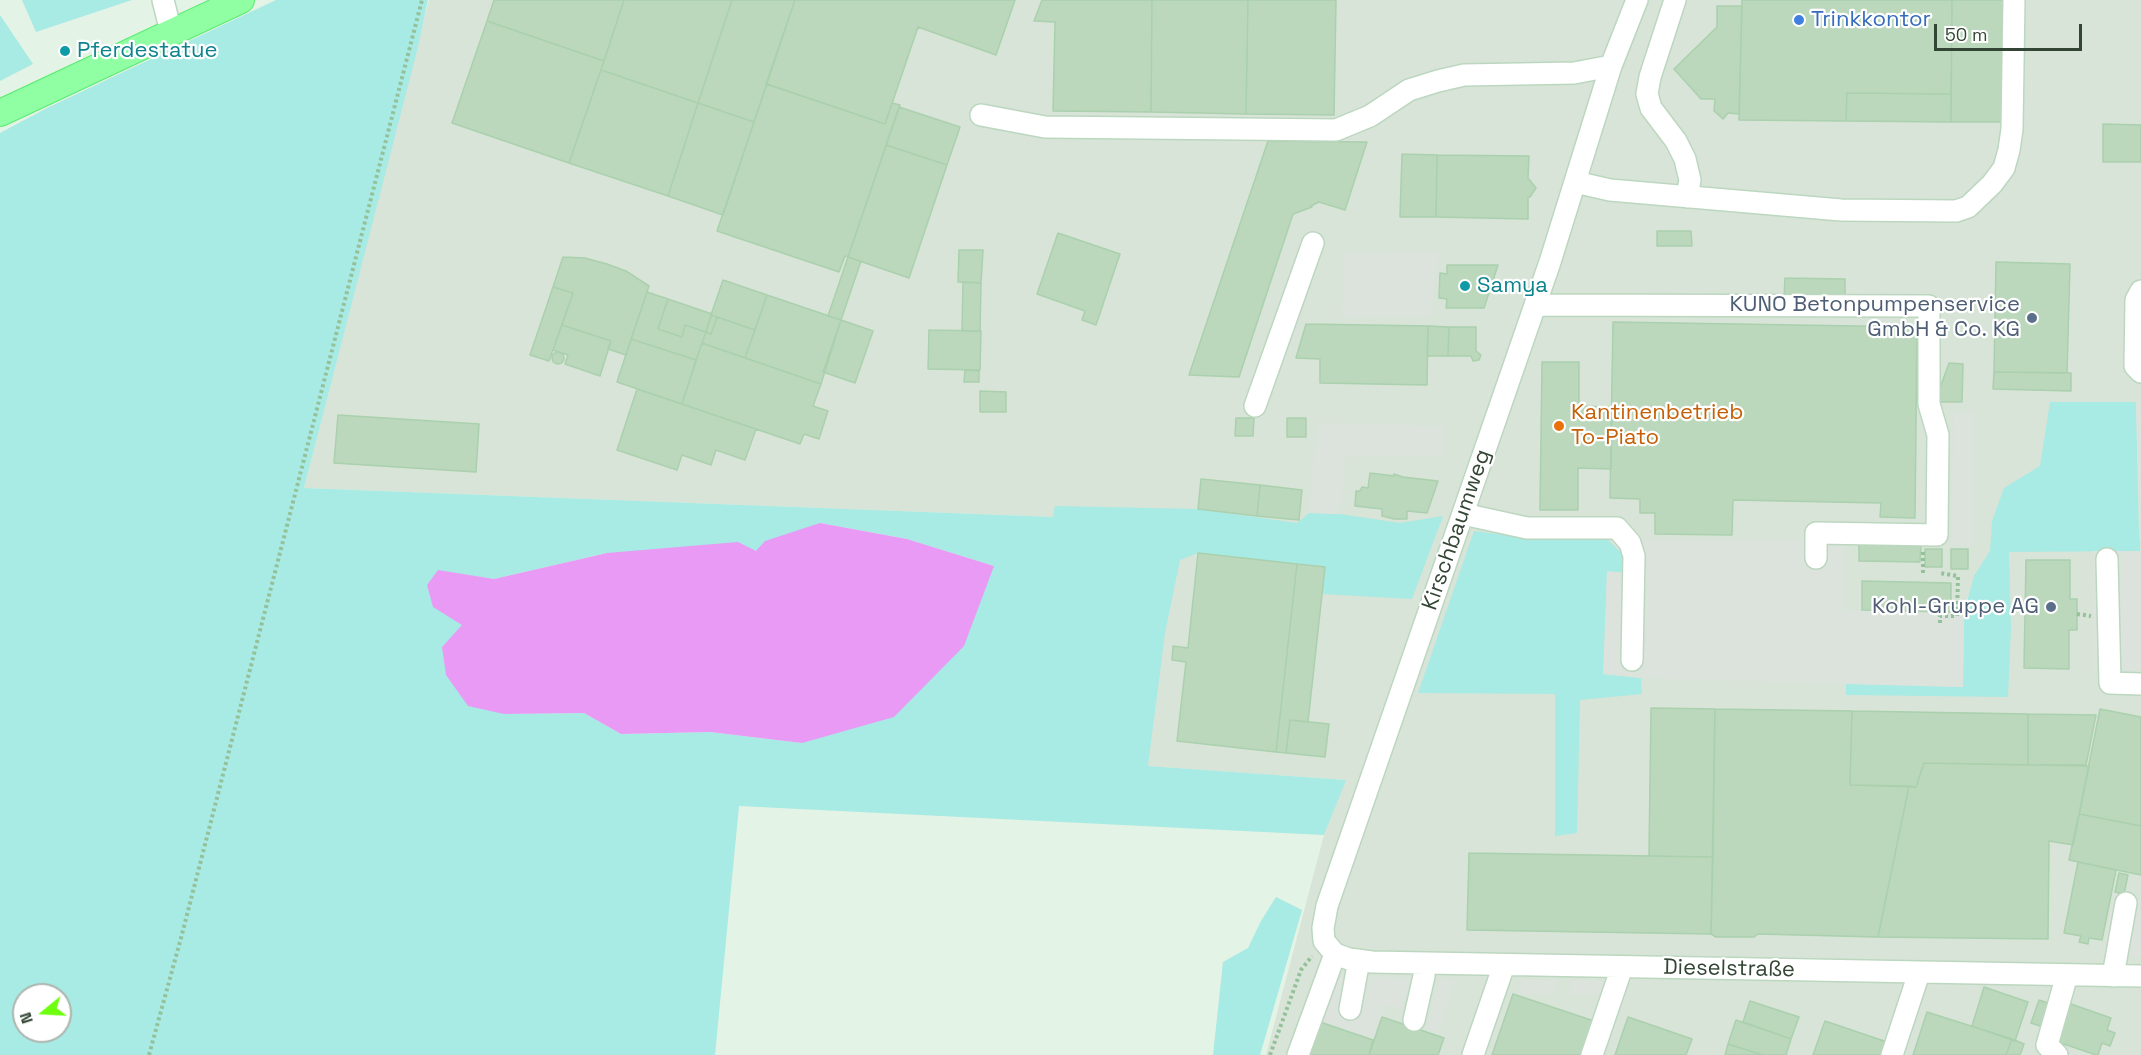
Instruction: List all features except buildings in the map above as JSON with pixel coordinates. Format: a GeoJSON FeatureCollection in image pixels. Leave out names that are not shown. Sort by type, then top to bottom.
{"type":"FeatureCollection","features":[{"type":"Feature","properties":{"kind":"main road"},"geometry":{"type":"LineString","coordinates":[[0,113],[241,0]]}},
{"type":"Feature","properties":{"kind":"street"},"geometry":{"type":"LineString","coordinates":[[163,0],[171,32]]}},
{"type":"Feature","properties":{"kind":"street","name":"Kirschbaumweg"},"geometry":{"type":"LineString","coordinates":[[1298,1055],[1329,947],[1323,928],[1327,906],[1535,305],[1611,66],[1637,0]]}},
{"type":"Feature","properties":{"kind":"street"},"geometry":{"type":"LineString","coordinates":[[1675,0],[1650,77],[1647,94],[1651,108],[1676,141],[1685,159],[1690,180],[1687,196]]}},
{"type":"Feature","properties":{"kind":"street"},"geometry":{"type":"LineString","coordinates":[[1575,182],[1610,190],[1841,210],[1956,211],[1968,207],[1992,184],[2004,168],[2009,150],[2013,129],[2014,0]]}},
{"type":"Feature","properties":{"kind":"street"},"geometry":{"type":"LineString","coordinates":[[981,115],[1044,127],[1336,130],[1370,116],[1409,90],[1438,81],[1464,75],[1574,73],[1611,66]]}},
{"type":"Feature","properties":{"kind":"street"},"geometry":{"type":"LineString","coordinates":[[1255,406],[1313,243]]}},
{"type":"Feature","properties":{"kind":"street"},"geometry":{"type":"LineString","coordinates":[[2141,291],[2136,300],[2135,366],[2141,372]]}},
{"type":"Feature","properties":{"kind":"street"},"geometry":{"type":"LineString","coordinates":[[1535,305],[1929,306],[1929,404],[1938,435],[1937,535],[1816,533],[1816,558]]}},
{"type":"Feature","properties":{"kind":"street"},"geometry":{"type":"LineString","coordinates":[[1463,514],[1527,528],[1617,528],[1630,543],[1634,556],[1632,660]]}},
{"type":"Feature","properties":{"kind":"street"},"geometry":{"type":"LineString","coordinates":[[2107,559],[2110,683],[2141,684]]}},
{"type":"Feature","properties":{"kind":"street"},"geometry":{"type":"LineString","coordinates":[[2113,976],[2126,903]]}},
{"type":"Feature","properties":{"kind":"street","name":"Dieselstraße"},"geometry":{"type":"LineString","coordinates":[[1329,947],[1359,960],[1424,963],[2141,976]]}},
{"type":"Feature","properties":{"kind":"street"},"geometry":{"type":"LineString","coordinates":[[1350,1009],[1359,960]]}},
{"type":"Feature","properties":{"kind":"street"},"geometry":{"type":"LineString","coordinates":[[1414,1020],[1425,976],[1424,963]]}},
{"type":"Feature","properties":{"kind":"street"},"geometry":{"type":"LineString","coordinates":[[1473,1055],[1504,965]]}},
{"type":"Feature","properties":{"kind":"street"},"geometry":{"type":"LineString","coordinates":[[1592,1055],[1622,967]]}},
{"type":"Feature","properties":{"kind":"street"},"geometry":{"type":"LineString","coordinates":[[1892,1055],[1919,972]]}},
{"type":"Feature","properties":{"kind":"street"},"geometry":{"type":"LineString","coordinates":[[2057,1055],[2047,1045],[2067,975]]}},
{"type":"Feature","properties":{"kind":"path"},"geometry":{"type":"LineString","coordinates":[[149,1055],[422,0]]}},
{"type":"Feature","properties":{"kind":"path"},"geometry":{"type":"LineString","coordinates":[[1940,573],[1958,576],[1957,616],[1940,616],[1940,623]]}},
{"type":"Feature","properties":{"kind":"path"},"geometry":{"type":"LineString","coordinates":[[241,702],[246,703]]}},
{"type":"Feature","properties":{"kind":"path"},"geometry":{"type":"LineString","coordinates":[[1270,1055],[1301,970],[1329,947]]}},
{"type":"Feature","properties":{"kind":"shaded area"},"geometry":{"type":"Polygon","coordinates":[[[22,0],[132,0],[36,32],[22,0]]]}},
{"type":"Feature","properties":{"kind":"shaded area"},"geometry":{"type":"Polygon","coordinates":[[[276,0],[428,0],[417,51],[304,488],[1053,517],[1055,506],[1198,509],[1297,523],[1309,513],[1340,514],[1400,523],[1443,516],[1412,599],[1322,594],[1325,567],[1198,553],[1180,560],[1165,633],[1148,766],[1346,780],[1324,835],[739,806],[715,1055],[0,1055],[0,133],[47,108],[276,0]],[[820,523],[756,551],[607,553],[494,579],[438,571],[463,625],[442,647],[504,714],[584,713],[621,734],[710,732],[802,743],[994,566],[907,539],[820,523]]]}},
{"type":"Feature","properties":{"kind":"shaded area"},"geometry":{"type":"Polygon","coordinates":[[[429,0],[2141,0],[2141,1055],[1266,1055],[1324,835],[1345,780],[1047,759],[1053,517],[304,488],[429,0]]]}},
{"type":"Feature","properties":{"kind":"shaded area"},"geometry":{"type":"Polygon","coordinates":[[[0,15],[33,64],[0,81],[0,15]]]}},
{"type":"Feature","properties":{"kind":"shaded area"},"geometry":{"type":"Polygon","coordinates":[[[1439,252],[1430,317],[1342,318],[1344,253],[1439,252]]]}},
{"type":"Feature","properties":{"kind":"shaded area"},"geometry":{"type":"Polygon","coordinates":[[[2050,402],[2136,402],[2140,551],[2009,552],[2011,628],[2008,697],[1846,695],[1846,684],[1963,687],[1964,613],[1974,576],[1990,551],[1992,521],[2004,488],[2040,466],[2050,402]]]}},
{"type":"Feature","properties":{"kind":"shaded area"},"geometry":{"type":"Polygon","coordinates":[[[2136,402],[2141,402],[2141,537],[2139,537],[2136,402]]]}},
{"type":"Feature","properties":{"kind":"shaded area"},"geometry":{"type":"Polygon","coordinates":[[[1954,412],[1974,412],[1973,546],[1952,545],[1954,412]]]}},
{"type":"Feature","properties":{"kind":"shaded area"},"geometry":{"type":"Polygon","coordinates":[[[1317,423],[1446,426],[1442,455],[1345,456],[1340,514],[1309,513],[1317,423]]]}},
{"type":"Feature","properties":{"kind":"shaded area"},"geometry":{"type":"Polygon","coordinates":[[[820,523],[907,539],[994,566],[964,646],[894,717],[802,743],[710,732],[621,734],[584,713],[504,714],[468,706],[446,675],[442,647],[462,625],[433,607],[427,585],[438,570],[494,579],[607,553],[738,542],[756,551],[765,541],[820,523]]]}},
{"type":"Feature","properties":{"kind":"shaded area"},"geometry":{"type":"Polygon","coordinates":[[[1474,531],[1529,538],[1607,539],[1627,558],[1626,573],[1607,572],[1604,674],[1641,678],[1642,694],[1580,700],[1577,833],[1555,836],[1555,694],[1418,693],[1474,531]]]}},
{"type":"Feature","properties":{"kind":"shaded area"},"geometry":{"type":"Polygon","coordinates":[[[1607,539],[1844,541],[1843,610],[1964,613],[1963,687],[1641,678],[1603,674],[1607,571],[1626,573],[1627,558],[1607,539]]]}},
{"type":"Feature","properties":{"kind":"shaded area"},"geometry":{"type":"Polygon","coordinates":[[[2093,551],[2141,551],[2141,670],[2093,670],[2093,551]]]}},
{"type":"Feature","properties":{"kind":"shaded area"},"geometry":{"type":"Polygon","coordinates":[[[2114,893],[2141,899],[2141,956],[2102,955],[2114,893]]]}},
{"type":"Feature","properties":{"kind":"shaded area"},"geometry":{"type":"Polygon","coordinates":[[[1276,897],[1302,910],[1260,1055],[1213,1055],[1223,962],[1248,948],[1276,897]]]}},
{"type":"Feature","properties":{"kind":"shaded area"},"geometry":{"type":"Polygon","coordinates":[[[1336,975],[1412,978],[1402,1009],[1385,1004],[1373,1040],[1317,1021],[1336,975]]]}},
{"type":"Feature","properties":{"kind":"shaded area"},"geometry":{"type":"Polygon","coordinates":[[[1441,978],[1455,979],[1438,1034],[1426,1028],[1441,978]]]}},
{"type":"Feature","properties":{"kind":"shaded area"},"geometry":{"type":"Polygon","coordinates":[[[1522,980],[1558,980],[1553,994],[1517,994],[1522,980]]]}},
{"type":"Feature","properties":{"kind":"shaded area"},"geometry":{"type":"Polygon","coordinates":[[[1572,981],[1606,981],[1602,994],[1569,994],[1572,981]]]}},
{"type":"Feature","properties":{"kind":"place","name":"Trinkkontor"},"geometry":{"type":"Point","coordinates":[1799,20]}},
{"type":"Feature","properties":{"kind":"place","name":"Pferdestatue"},"geometry":{"type":"Point","coordinates":[65,51]}},
{"type":"Feature","properties":{"kind":"place","name":"Samya"},"geometry":{"type":"Point","coordinates":[1465,286]}},
{"type":"Feature","properties":{"kind":"place","name":"KUNO Betonpumpenservice GmbH & Co. KG"},"geometry":{"type":"Point","coordinates":[2032,318]}},
{"type":"Feature","properties":{"kind":"place","name":"Kantinenbetrieb To-Piato"},"geometry":{"type":"Point","coordinates":[1559,426]}},
{"type":"Feature","properties":{"kind":"place","name":"Kohl-Gruppe AG"},"geometry":{"type":"Point","coordinates":[2051,607]}}]}
